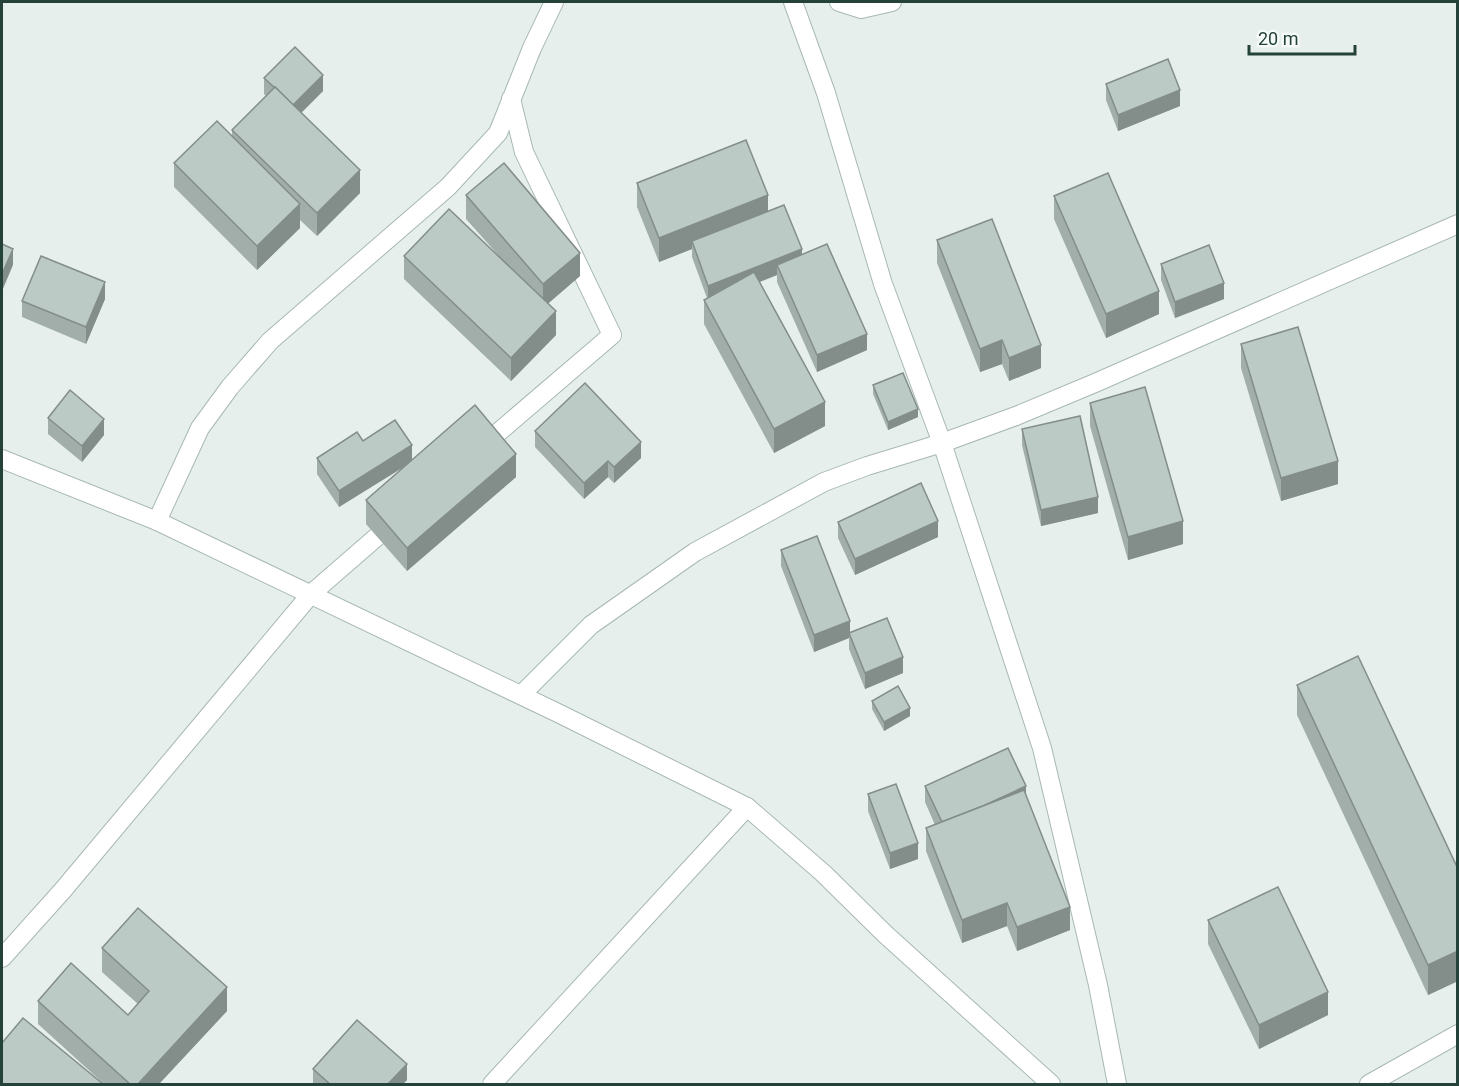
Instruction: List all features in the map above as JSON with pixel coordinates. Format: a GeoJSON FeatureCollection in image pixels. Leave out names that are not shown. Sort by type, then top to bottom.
{"type":"FeatureCollection","features":[{"type":"Feature","properties":{"kind":"street"},"geometry":{"type":"LineString","coordinates":[[157,521],[200,428],[230,387],[270,341],[448,187],[498,133],[532,48],[554,2]]}},
{"type":"Feature","properties":{"kind":"street"},"geometry":{"type":"LineString","coordinates":[[793,2],[826,93],[883,284],[942,443],[1042,748],[1098,985],[1117,1084]]}},
{"type":"Feature","properties":{"kind":"street"},"geometry":{"type":"LineString","coordinates":[[838,2],[861,9],[892,2]]}},
{"type":"Feature","properties":{"kind":"street"},"geometry":{"type":"LineString","coordinates":[[470,457],[612,335],[524,152],[511,99]]}},
{"type":"Feature","properties":{"kind":"street"},"geometry":{"type":"LineString","coordinates":[[521,695],[591,625],[695,552],[824,482],[1016,416],[1458,224]]}},
{"type":"Feature","properties":{"kind":"street"},"geometry":{"type":"LineString","coordinates":[[2,459],[157,521],[521,695],[747,807],[823,873],[885,933],[1051,1084]]}},
{"type":"Feature","properties":{"kind":"street"},"geometry":{"type":"LineString","coordinates":[[2,958],[63,890],[311,594],[408,510]]}},
{"type":"Feature","properties":{"kind":"street"},"geometry":{"type":"LineString","coordinates":[[492,1084],[747,807]]}},
{"type":"Feature","properties":{"kind":"street"},"geometry":{"type":"LineString","coordinates":[[1369,1084],[1458,1034]]}},
{"type":"Feature","properties":{"kind":"building"},"geometry":{"type":"Polygon","coordinates":[[[295,47],[323,75],[293,105],[264,78],[295,47]]]}},
{"type":"Feature","properties":{"kind":"building"},"geometry":{"type":"Polygon","coordinates":[[[1168,59],[1180,90],[1118,115],[1106,84],[1168,59]]]}},
{"type":"Feature","properties":{"kind":"building"},"geometry":{"type":"Polygon","coordinates":[[[275,87],[360,170],[317,213],[232,130],[275,87]]]}},
{"type":"Feature","properties":{"kind":"building"},"geometry":{"type":"Polygon","coordinates":[[[217,121],[300,204],[257,246],[174,163],[217,121]]]}},
{"type":"Feature","properties":{"kind":"building"},"geometry":{"type":"Polygon","coordinates":[[[746,140],[768,195],[659,238],[637,183],[746,140]]]}},
{"type":"Feature","properties":{"kind":"building"},"geometry":{"type":"Polygon","coordinates":[[[504,163],[580,253],[543,284],[466,195],[504,163]]]}},
{"type":"Feature","properties":{"kind":"building"},"geometry":{"type":"Polygon","coordinates":[[[1108,173],[1159,291],[1106,314],[1054,196],[1108,173]]]}},
{"type":"Feature","properties":{"kind":"building"},"geometry":{"type":"Polygon","coordinates":[[[784,205],[802,249],[708,286],[692,241],[784,205]]]}},
{"type":"Feature","properties":{"kind":"building"},"geometry":{"type":"Polygon","coordinates":[[[449,209],[556,311],[511,358],[404,256],[449,209]]]}},
{"type":"Feature","properties":{"kind":"building"},"geometry":{"type":"Polygon","coordinates":[[[992,219],[1041,345],[1009,358],[1002,340],[980,349],[937,240],[992,219]]]}},
{"type":"Feature","properties":{"kind":"building"},"geometry":{"type":"Polygon","coordinates":[[[2,244],[13,249],[2,274],[2,244]]]}},
{"type":"Feature","properties":{"kind":"building"},"geometry":{"type":"Polygon","coordinates":[[[827,244],[867,334],[817,355],[777,265],[827,244]]]}},
{"type":"Feature","properties":{"kind":"building"},"geometry":{"type":"Polygon","coordinates":[[[1209,245],[1224,283],[1175,302],[1161,264],[1209,245]]]}},
{"type":"Feature","properties":{"kind":"building"},"geometry":{"type":"Polygon","coordinates":[[[41,256],[105,282],[86,327],[22,301],[41,256]]]}},
{"type":"Feature","properties":{"kind":"building"},"geometry":{"type":"Polygon","coordinates":[[[754,272],[825,402],[774,429],[704,300],[754,272]]]}},
{"type":"Feature","properties":{"kind":"building"},"geometry":{"type":"Polygon","coordinates":[[[1298,327],[1338,461],[1281,478],[1241,344],[1298,327]]]}},
{"type":"Feature","properties":{"kind":"building"},"geometry":{"type":"Polygon","coordinates":[[[903,373],[918,409],[888,422],[873,385],[903,373]]]}},
{"type":"Feature","properties":{"kind":"building"},"geometry":{"type":"Polygon","coordinates":[[[585,383],[641,442],[614,467],[608,461],[584,483],[535,431],[585,383]]]}},
{"type":"Feature","properties":{"kind":"building"},"geometry":{"type":"Polygon","coordinates":[[[1145,387],[1183,521],[1128,537],[1090,403],[1145,387]]]}},
{"type":"Feature","properties":{"kind":"building"},"geometry":{"type":"Polygon","coordinates":[[[70,390],[104,419],[82,446],[48,418],[70,390]]]}},
{"type":"Feature","properties":{"kind":"building"},"geometry":{"type":"Polygon","coordinates":[[[475,405],[516,454],[407,548],[366,500],[475,405]]]}},
{"type":"Feature","properties":{"kind":"building"},"geometry":{"type":"Polygon","coordinates":[[[1080,416],[1098,497],[1041,510],[1022,429],[1080,416]]]}},
{"type":"Feature","properties":{"kind":"building"},"geometry":{"type":"Polygon","coordinates":[[[395,420],[412,445],[339,491],[317,458],[357,432],[363,441],[395,420]]]}},
{"type":"Feature","properties":{"kind":"building"},"geometry":{"type":"Polygon","coordinates":[[[921,483],[938,521],[855,559],[838,522],[921,483]]]}},
{"type":"Feature","properties":{"kind":"building"},"geometry":{"type":"Polygon","coordinates":[[[817,536],[850,621],[814,635],[781,550],[817,536]]]}},
{"type":"Feature","properties":{"kind":"building"},"geometry":{"type":"Polygon","coordinates":[[[887,618],[903,657],[865,673],[849,633],[887,618]]]}},
{"type":"Feature","properties":{"kind":"building"},"geometry":{"type":"Polygon","coordinates":[[[1358,656],[1458,869],[1458,951],[1428,965],[1297,685],[1358,656]]]}},
{"type":"Feature","properties":{"kind":"building"},"geometry":{"type":"Polygon","coordinates":[[[898,686],[910,708],[884,722],[872,701],[898,686]]]}},
{"type":"Feature","properties":{"kind":"building"},"geometry":{"type":"Polygon","coordinates":[[[1008,748],[1026,786],[942,822],[925,786],[1008,748]]]}},
{"type":"Feature","properties":{"kind":"building"},"geometry":{"type":"Polygon","coordinates":[[[896,784],[918,843],[890,853],[868,794],[896,784]]]}},
{"type":"Feature","properties":{"kind":"building"},"geometry":{"type":"Polygon","coordinates":[[[1024,790],[1070,907],[1017,927],[1007,903],[962,920],[926,828],[1024,790]]]}},
{"type":"Feature","properties":{"kind":"building"},"geometry":{"type":"Polygon","coordinates":[[[1278,887],[1328,992],[1259,1025],[1208,920],[1278,887]]]}},
{"type":"Feature","properties":{"kind":"building"},"geometry":{"type":"Polygon","coordinates":[[[138,908],[227,987],[138,1084],[130,1084],[38,1001],[71,963],[128,1015],[149,991],[102,948],[138,908]]]}},
{"type":"Feature","properties":{"kind":"building"},"geometry":{"type":"Polygon","coordinates":[[[23,1018],[103,1084],[2,1084],[2,1043],[23,1018]]]}},
{"type":"Feature","properties":{"kind":"building"},"geometry":{"type":"Polygon","coordinates":[[[357,1020],[407,1064],[388,1084],[330,1084],[313,1069],[357,1020]]]}}]}
